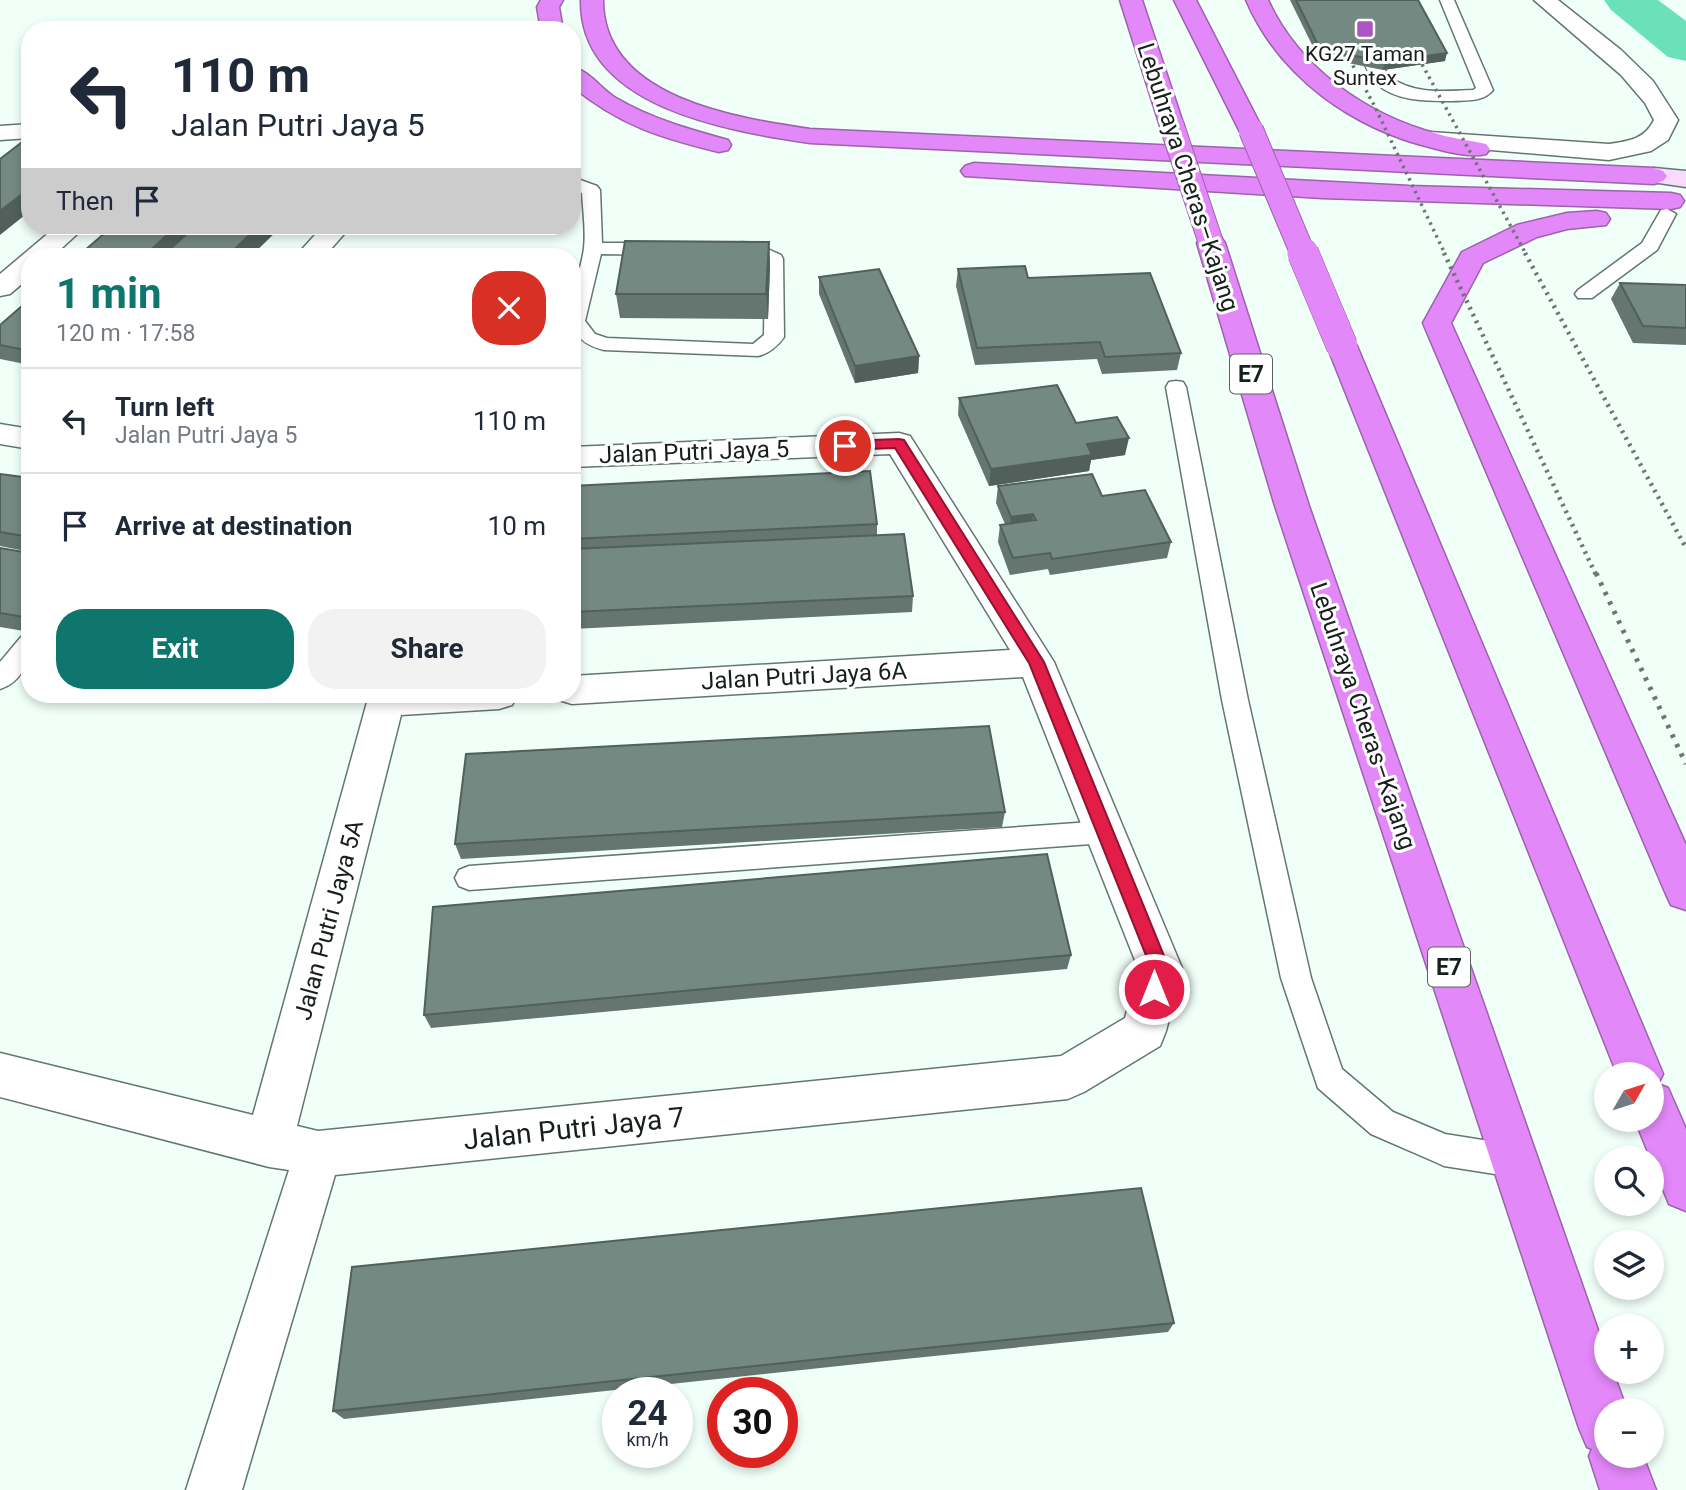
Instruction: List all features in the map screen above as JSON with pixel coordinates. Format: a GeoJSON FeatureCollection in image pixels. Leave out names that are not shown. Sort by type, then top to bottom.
{"type":"FeatureCollection","features":[{"type":"Feature","properties":{"kind":"highway"},"geometry":{"type":"LineString","coordinates":[[550,21],[548,7],[552,0]]}},
{"type":"Feature","properties":{"kind":"highway"},"geometry":{"type":"LineString","coordinates":[[592,0],[591,11],[597,36],[611,59],[642,88],[683,109],[733,124],[810,136],[1654,176]]}},
{"type":"Feature","properties":{"kind":"highway"},"geometry":{"type":"LineString","coordinates":[[1185,0],[1251,130],[1342,345],[1635,1062]]}},
{"type":"Feature","properties":{"kind":"highway"},"geometry":{"type":"LineString","coordinates":[[1257,0],[1272,32],[1293,59],[1323,87],[1377,118],[1424,139],[1536,160],[1654,176]]}},
{"type":"Feature","properties":{"kind":"highway","name":"Lebuhraya Cheras–Kajang"},"geometry":{"type":"LineString","coordinates":[[1122,6],[1152,66],[1211,243],[1292,506],[1596,1398]]}},
{"type":"Feature","properties":{"kind":"highway"},"geometry":{"type":"LineString","coordinates":[[581,82],[606,103],[659,129],[727,147],[834,162]]}},
{"type":"Feature","properties":{"kind":"highway"},"geometry":{"type":"LineString","coordinates":[[945,169],[1374,194],[1677,208]]}},
{"type":"Feature","properties":{"kind":"highway"},"geometry":{"type":"LineString","coordinates":[[1677,208],[1567,221],[1527,232],[1472,258],[1437,323],[1686,892]]}},
{"type":"Feature","properties":{"kind":"highway"},"geometry":{"type":"LineString","coordinates":[[1663,1132],[1686,1187]]}},
{"type":"Feature","properties":{"kind":"highway"},"geometry":{"type":"LineString","coordinates":[[1620,1468],[1628,1490]]}},
{"type":"Feature","properties":{"kind":"main road"},"geometry":{"type":"LineString","coordinates":[[1654,176],[1686,178]]}},
{"type":"Feature","properties":{"kind":"street"},"geometry":{"type":"LineString","coordinates":[[1424,139],[1609,152],[1642,146],[1659,135],[1666,120],[1659,102],[1644,82],[1545,0]]}},
{"type":"Feature","properties":{"kind":"street"},"geometry":{"type":"LineString","coordinates":[[1578,0],[1666,79]]}},
{"type":"Feature","properties":{"kind":"street"},"geometry":{"type":"LineString","coordinates":[[0,132],[21,131]]}},
{"type":"Feature","properties":{"kind":"street"},"geometry":{"type":"LineString","coordinates":[[47,248],[62,235]]}},
{"type":"Feature","properties":{"kind":"street"},"geometry":{"type":"LineString","coordinates":[[317,248],[330,235]]}},
{"type":"Feature","properties":{"kind":"street"},"geometry":{"type":"LineString","coordinates":[[0,288],[21,270]]}},
{"type":"Feature","properties":{"kind":"street"},"geometry":{"type":"LineString","coordinates":[[0,434],[21,438]]}},
{"type":"Feature","properties":{"kind":"street","name":"Jalan Putri Jaya 5"},"geometry":{"type":"LineString","coordinates":[[581,457],[899,443],[1036,662]]}},
{"type":"Feature","properties":{"kind":"street"},"geometry":{"type":"LineString","coordinates":[[1036,662],[1105,832]]}},
{"type":"Feature","properties":{"kind":"street","name":"Jalan Putri Jaya 6A"},"geometry":{"type":"LineString","coordinates":[[581,689],[1036,662]]}},
{"type":"Feature","properties":{"kind":"street","name":"Jalan Putri Jaya 5A"},"geometry":{"type":"LineString","coordinates":[[270,1144],[386,703]]}},
{"type":"Feature","properties":{"kind":"street","name":"Jalan Putri Jaya 7"},"geometry":{"type":"LineString","coordinates":[[0,1075],[318,1154],[1068,1077],[1144,1031],[1160,968],[1105,832]]}},
{"type":"Feature","properties":{"kind":"street"},"geometry":{"type":"LineString","coordinates":[[214,1490],[318,1154]]}},
{"type":"Feature","properties":{"kind":"lane"},"geometry":{"type":"LineString","coordinates":[[1343,0],[1381,79],[1392,89],[1413,95],[1477,95],[1485,90],[1447,0]]}},
{"type":"Feature","properties":{"kind":"lane"},"geometry":{"type":"LineString","coordinates":[[581,186],[591,190],[593,248],[581,297]]}},
{"type":"Feature","properties":{"kind":"lane"},"geometry":{"type":"LineString","coordinates":[[1585,294],[1650,246],[1677,208]]}},
{"type":"Feature","properties":{"kind":"lane"},"geometry":{"type":"LineString","coordinates":[[593,248],[673,249]]}},
{"type":"Feature","properties":{"kind":"lane"},"geometry":{"type":"LineString","coordinates":[[581,328],[589,338],[604,344],[758,349],[774,337],[774,259],[753,249],[713,249]]}},
{"type":"Feature","properties":{"kind":"lane"},"geometry":{"type":"LineString","coordinates":[[1176,387],[1244,740],[1296,978],[1329,1078],[1382,1123],[1444,1150],[1514,1161]]}},
{"type":"Feature","properties":{"kind":"lane"},"geometry":{"type":"LineString","coordinates":[[0,679],[21,654]]}},
{"type":"Feature","properties":{"kind":"lane"},"geometry":{"type":"LineString","coordinates":[[468,878],[1105,832]]}},
{"type":"Feature","properties":{"kind":"building","name":"KG27 Taman Suntex"},"geometry":{"type":"Polygon","coordinates":[[[1296,0],[1418,0],[1447,53],[1385,62],[1320,49],[1296,0]]]}},
{"type":"Feature","properties":{"kind":"building"},"geometry":{"type":"Polygon","coordinates":[[[21,143],[21,195],[0,211],[0,159],[21,143]]]}},
{"type":"Feature","properties":{"kind":"building"},"geometry":{"type":"Polygon","coordinates":[[[103,235],[167,235],[153,248],[87,248],[103,235]]]}},
{"type":"Feature","properties":{"kind":"building"},"geometry":{"type":"Polygon","coordinates":[[[186,235],[249,235],[236,248],[171,248],[186,235]]]}},
{"type":"Feature","properties":{"kind":"building"},"geometry":{"type":"Polygon","coordinates":[[[625,241],[769,242],[766,294],[616,294],[625,241]]]}},
{"type":"Feature","properties":{"kind":"building"},"geometry":{"type":"Polygon","coordinates":[[[1025,266],[1028,278],[1150,273],[1181,353],[1105,357],[1100,342],[977,348],[958,269],[1025,266]]]}},
{"type":"Feature","properties":{"kind":"building"},"geometry":{"type":"Polygon","coordinates":[[[879,269],[919,356],[855,366],[819,277],[879,269]]]}},
{"type":"Feature","properties":{"kind":"building"},"geometry":{"type":"Polygon","coordinates":[[[1620,283],[1686,285],[1686,328],[1643,326],[1620,283]]]}},
{"type":"Feature","properties":{"kind":"building"},"geometry":{"type":"Polygon","coordinates":[[[21,307],[21,349],[0,345],[0,325],[21,307]]]}},
{"type":"Feature","properties":{"kind":"building"},"geometry":{"type":"Polygon","coordinates":[[[1057,385],[1076,423],[1117,417],[1129,438],[1087,444],[1092,455],[991,469],[959,398],[1057,385]]]}},
{"type":"Feature","properties":{"kind":"building"},"geometry":{"type":"Polygon","coordinates":[[[870,471],[877,524],[581,539],[581,486],[870,471]]]}},
{"type":"Feature","properties":{"kind":"building"},"geometry":{"type":"Polygon","coordinates":[[[0,474],[21,477],[21,536],[0,532],[0,474]]]}},
{"type":"Feature","properties":{"kind":"building"},"geometry":{"type":"Polygon","coordinates":[[[1092,474],[1102,496],[1145,490],[1171,542],[1052,559],[1050,553],[1013,558],[1000,525],[1036,520],[1033,514],[1011,517],[998,486],[1092,474]]]}},
{"type":"Feature","properties":{"kind":"building"},"geometry":{"type":"Polygon","coordinates":[[[904,534],[913,596],[581,612],[581,549],[904,534]]]}},
{"type":"Feature","properties":{"kind":"building"},"geometry":{"type":"Polygon","coordinates":[[[0,548],[21,552],[21,616],[0,613],[0,548]]]}},
{"type":"Feature","properties":{"kind":"building"},"geometry":{"type":"Polygon","coordinates":[[[989,726],[1005,812],[455,844],[466,754],[989,726]]]}},
{"type":"Feature","properties":{"kind":"building"},"geometry":{"type":"Polygon","coordinates":[[[1047,854],[1071,955],[424,1015],[433,907],[1047,854]]]}},
{"type":"Feature","properties":{"kind":"building"},"geometry":{"type":"Polygon","coordinates":[[[1141,1188],[1174,1323],[652,1377],[602,1377],[602,1382],[333,1411],[352,1267],[1141,1188]]]}},
{"type":"Feature","properties":{"kind":"waterway"},"geometry":{"type":"LineString","coordinates":[[1628,0],[1686,46]]}},
{"type":"Feature","properties":{"kind":"railway"},"geometry":{"type":"LineString","coordinates":[[1412,46],[1526,254]]}},
{"type":"Feature","properties":{"kind":"railway"},"geometry":{"type":"LineString","coordinates":[[1343,47],[1375,107],[1445,254]]}},
{"type":"Feature","properties":{"kind":"railway"},"geometry":{"type":"LineString","coordinates":[[1444,253],[1596,575]]}},
{"type":"Feature","properties":{"kind":"railway"},"geometry":{"type":"LineString","coordinates":[[1525,253],[1686,548]]}},
{"type":"Feature","properties":{"kind":"railway"},"geometry":{"type":"LineString","coordinates":[[1596,573],[1686,764]]}},
{"type":"Feature","properties":{"kind":"place","name":"KG27 Taman Suntex"},"geometry":{"type":"Point","coordinates":[1365,29]}},
{"type":"Feature","properties":{"kind":"route"},"geometry":{"type":"LineString","coordinates":[[845,446],[899,443],[1036,662],[1160,968],[1154,989]]}}]}
